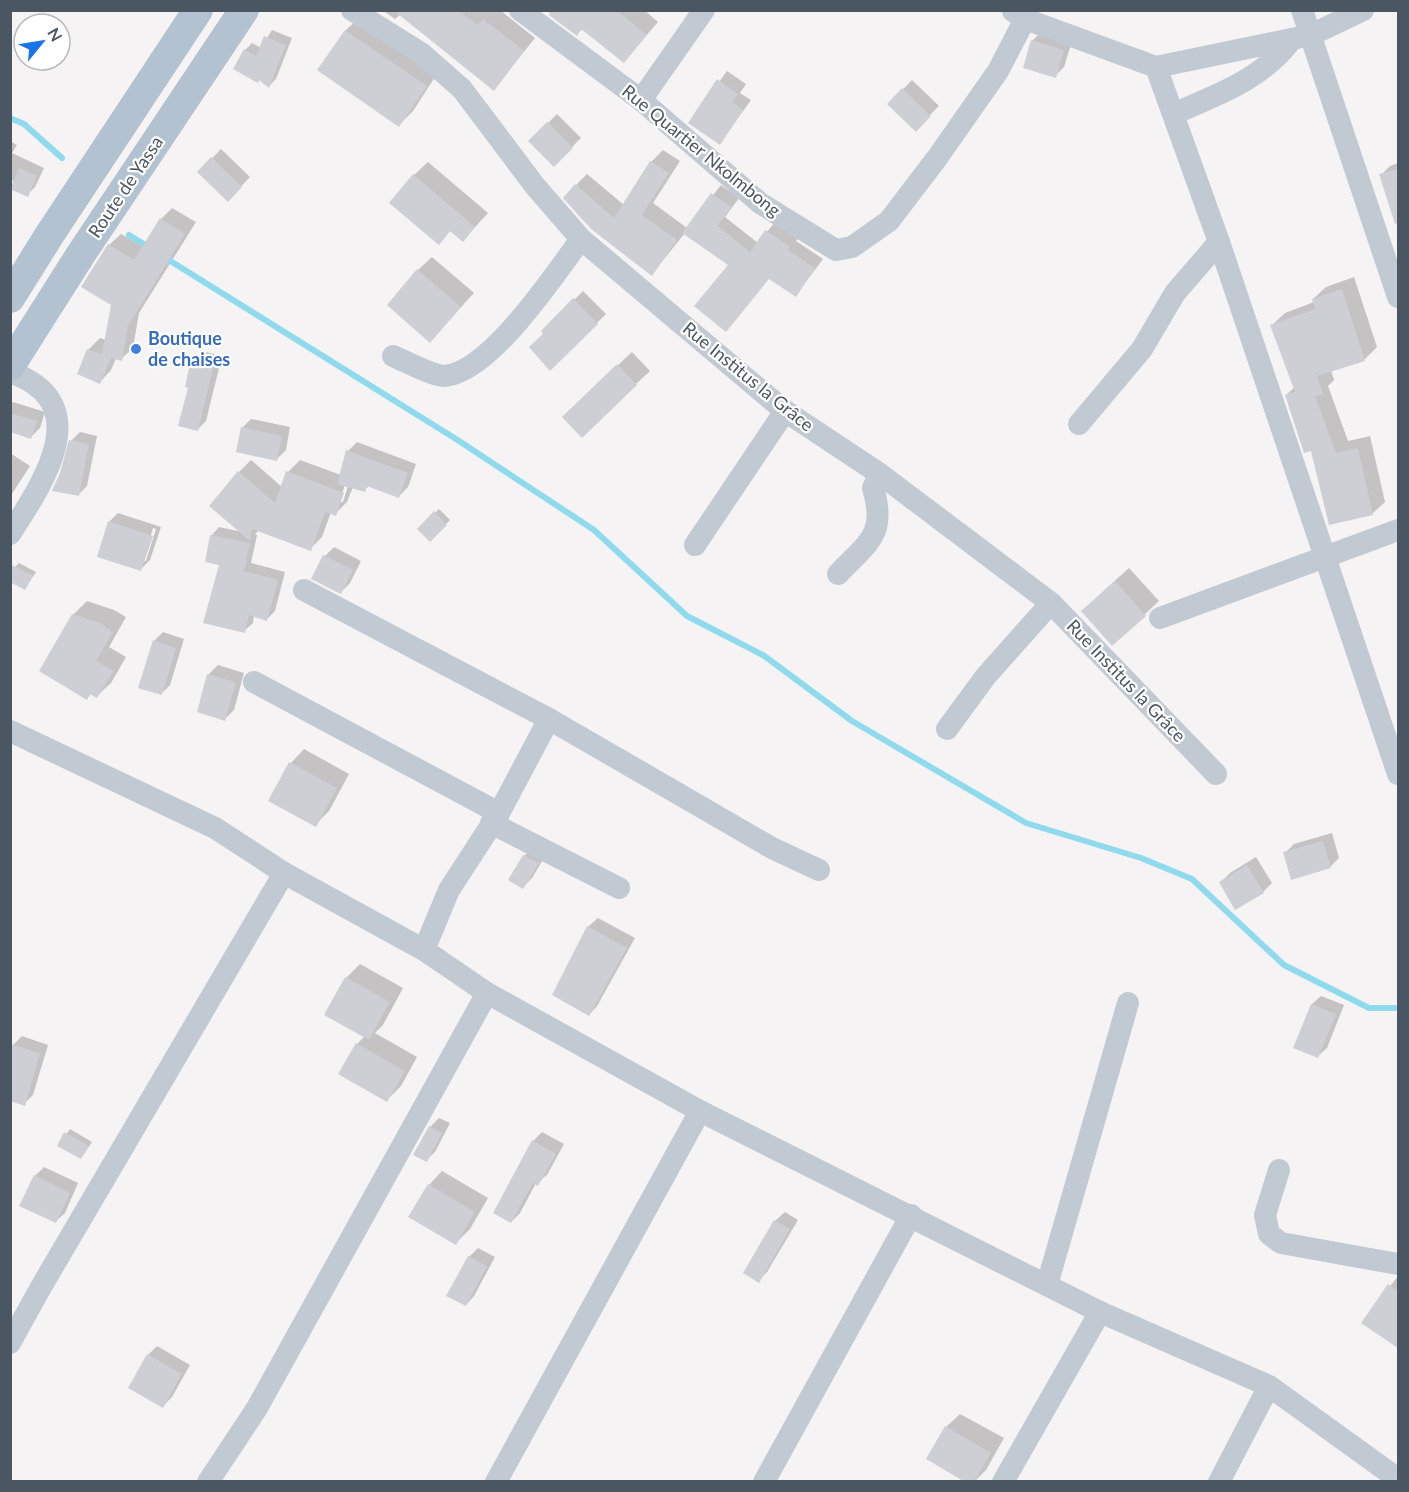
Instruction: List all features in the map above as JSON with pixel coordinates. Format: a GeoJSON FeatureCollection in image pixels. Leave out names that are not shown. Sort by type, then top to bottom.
{"type":"FeatureCollection","features":[{"type":"Feature","properties":{"kind":"main road","name":"Route de Yassa"},"geometry":{"type":"LineString","coordinates":[[10,298],[198,10]]}},
{"type":"Feature","properties":{"kind":"main road","name":"Route de Yassa"},"geometry":{"type":"LineString","coordinates":[[10,366],[81,254],[244,10]]}},
{"type":"Feature","properties":{"kind":"street","name":"Rue Institus la Grâce"},"geometry":{"type":"LineString","coordinates":[[352,10],[421,53],[462,89],[535,186],[581,239],[785,411],[880,474],[1050,603],[1216,774]]}},
{"type":"Feature","properties":{"kind":"street","name":"Rue Quartier Nkolmbong"},"geometry":{"type":"LineString","coordinates":[[520,10],[641,100],[760,203],[836,250],[852,247],[889,220],[938,158],[998,71],[1020,13]]}},
{"type":"Feature","properties":{"kind":"street"},"geometry":{"type":"LineString","coordinates":[[641,100],[704,10]]}},
{"type":"Feature","properties":{"kind":"street"},"geometry":{"type":"LineString","coordinates":[[1302,10],[1301,37],[1398,297]]}},
{"type":"Feature","properties":{"kind":"street"},"geometry":{"type":"LineString","coordinates":[[1020,13],[1156,67],[1301,37],[1363,10]]}},
{"type":"Feature","properties":{"kind":"street"},"geometry":{"type":"LineString","coordinates":[[1173,114],[1238,86],[1278,58],[1301,37]]}},
{"type":"Feature","properties":{"kind":"street"},"geometry":{"type":"LineString","coordinates":[[1156,67],[1219,242],[1398,774]]}},
{"type":"Feature","properties":{"kind":"street"},"geometry":{"type":"LineString","coordinates":[[393,356],[443,376],[467,370],[529,310],[581,239]]}},
{"type":"Feature","properties":{"kind":"street"},"geometry":{"type":"LineString","coordinates":[[1079,424],[1142,349],[1175,293],[1219,242]]}},
{"type":"Feature","properties":{"kind":"street"},"geometry":{"type":"LineString","coordinates":[[10,372],[21,376],[44,393],[58,411],[59,426],[57,443],[39,489],[10,534]]}},
{"type":"Feature","properties":{"kind":"street"},"geometry":{"type":"LineString","coordinates":[[695,545],[785,411]]}},
{"type":"Feature","properties":{"kind":"street"},"geometry":{"type":"LineString","coordinates":[[838,573],[876,534],[880,510],[873,488],[880,474]]}},
{"type":"Feature","properties":{"kind":"street"},"geometry":{"type":"LineString","coordinates":[[1160,618],[1398,530]]}},
{"type":"Feature","properties":{"kind":"street"},"geometry":{"type":"LineString","coordinates":[[304,590],[549,719],[772,848],[819,870]]}},
{"type":"Feature","properties":{"kind":"street"},"geometry":{"type":"LineString","coordinates":[[947,729],[986,676],[1050,603]]}},
{"type":"Feature","properties":{"kind":"street"},"geometry":{"type":"LineString","coordinates":[[254,682],[619,888]]}},
{"type":"Feature","properties":{"kind":"street"},"geometry":{"type":"LineString","coordinates":[[424,950],[449,890],[495,818],[549,719]]}},
{"type":"Feature","properties":{"kind":"street"},"geometry":{"type":"LineString","coordinates":[[10,731],[215,828],[284,873],[424,950],[487,993],[700,1111],[911,1215],[1100,1312],[1269,1386],[1398,1479]]}},
{"type":"Feature","properties":{"kind":"street"},"geometry":{"type":"LineString","coordinates":[[10,1343],[58,1257],[284,873]]}},
{"type":"Feature","properties":{"kind":"street"},"geometry":{"type":"LineString","coordinates":[[208,1482],[257,1408],[487,993]]}},
{"type":"Feature","properties":{"kind":"street"},"geometry":{"type":"LineString","coordinates":[[1047,1285],[1128,1003]]}},
{"type":"Feature","properties":{"kind":"street"},"geometry":{"type":"LineString","coordinates":[[496,1482],[700,1111]]}},
{"type":"Feature","properties":{"kind":"street"},"geometry":{"type":"LineString","coordinates":[[1279,1170],[1265,1215],[1269,1234],[1281,1243],[1398,1264]]}},
{"type":"Feature","properties":{"kind":"street"},"geometry":{"type":"LineString","coordinates":[[764,1482],[911,1215]]}},
{"type":"Feature","properties":{"kind":"street"},"geometry":{"type":"LineString","coordinates":[[1004,1482],[1100,1312]]}},
{"type":"Feature","properties":{"kind":"street"},"geometry":{"type":"LineString","coordinates":[[1219,1482],[1269,1386]]}},
{"type":"Feature","properties":{"kind":"building"},"geometry":{"type":"Polygon","coordinates":[[[393,10],[458,10],[478,25],[483,19],[524,51],[494,91],[393,10]]]}},
{"type":"Feature","properties":{"kind":"building"},"geometry":{"type":"Polygon","coordinates":[[[552,10],[616,10],[647,35],[624,63],[581,29],[577,36],[549,15],[552,10]]]}},
{"type":"Feature","properties":{"kind":"building"},"geometry":{"type":"Polygon","coordinates":[[[345,30],[427,86],[399,127],[317,70],[345,30]]]}},
{"type":"Feature","properties":{"kind":"building"},"geometry":{"type":"Polygon","coordinates":[[[264,36],[286,45],[269,88],[259,80],[258,83],[233,69],[244,49],[256,56],[264,36]]]}},
{"type":"Feature","properties":{"kind":"building"},"geometry":{"type":"Polygon","coordinates":[[[1031,40],[1064,50],[1056,78],[1023,68],[1031,40]]]}},
{"type":"Feature","properties":{"kind":"building"},"geometry":{"type":"Polygon","coordinates":[[[717,79],[738,94],[732,102],[743,110],[720,145],[688,123],[717,79]]]}},
{"type":"Feature","properties":{"kind":"building"},"geometry":{"type":"Polygon","coordinates":[[[902,88],[931,116],[916,132],[887,104],[902,88]]]}},
{"type":"Feature","properties":{"kind":"building"},"geometry":{"type":"Polygon","coordinates":[[[547,122],[573,148],[554,167],[528,141],[547,122]]]}},
{"type":"Feature","properties":{"kind":"building"},"geometry":{"type":"Polygon","coordinates":[[[211,157],[242,187],[228,202],[197,172],[211,157]]]}},
{"type":"Feature","properties":{"kind":"building"},"geometry":{"type":"Polygon","coordinates":[[[650,161],[669,173],[642,215],[677,240],[652,276],[591,229],[563,198],[575,184],[614,218],[650,161]]]}},
{"type":"Feature","properties":{"kind":"building"},"geometry":{"type":"Polygon","coordinates":[[[19,168],[37,176],[28,197],[10,189],[19,168]]]}},
{"type":"Feature","properties":{"kind":"building"},"geometry":{"type":"Polygon","coordinates":[[[1398,169],[1398,223],[1395,224],[1379,174],[1398,169]]]}},
{"type":"Feature","properties":{"kind":"building"},"geometry":{"type":"Polygon","coordinates":[[[413,174],[475,227],[463,242],[450,231],[439,245],[389,203],[413,174]]]}},
{"type":"Feature","properties":{"kind":"building"},"geometry":{"type":"Polygon","coordinates":[[[711,193],[731,207],[718,226],[750,252],[765,230],[790,247],[788,250],[815,268],[796,297],[769,279],[726,332],[694,306],[728,265],[682,233],[711,193]]]}},
{"type":"Feature","properties":{"kind":"building"},"geometry":{"type":"Polygon","coordinates":[[[160,218],[185,234],[128,326],[122,361],[111,358],[100,384],[77,374],[87,349],[102,354],[111,305],[81,287],[108,244],[134,260],[160,218]]]}},
{"type":"Feature","properties":{"kind":"building"},"geometry":{"type":"Polygon","coordinates":[[[417,269],[461,307],[430,343],[387,305],[417,269]]]}},
{"type":"Feature","properties":{"kind":"building"},"geometry":{"type":"Polygon","coordinates":[[[1342,289],[1365,361],[1317,376],[1323,394],[1315,396],[1336,453],[1358,448],[1373,515],[1329,525],[1311,451],[1304,453],[1285,395],[1295,392],[1270,325],[1315,309],[1312,299],[1342,289]]]}},
{"type":"Feature","properties":{"kind":"building"},"geometry":{"type":"Polygon","coordinates":[[[573,298],[598,324],[550,371],[529,347],[573,298]]]}},
{"type":"Feature","properties":{"kind":"building"},"geometry":{"type":"Polygon","coordinates":[[[191,359],[214,364],[198,431],[178,426],[188,388],[185,387],[191,359]]]}},
{"type":"Feature","properties":{"kind":"building"},"geometry":{"type":"Polygon","coordinates":[[[617,364],[637,385],[582,438],[562,417],[617,364]]]}},
{"type":"Feature","properties":{"kind":"building"},"geometry":{"type":"Polygon","coordinates":[[[10,413],[37,421],[31,439],[10,432],[10,413]]]}},
{"type":"Feature","properties":{"kind":"building"},"geometry":{"type":"Polygon","coordinates":[[[241,427],[282,436],[277,461],[236,452],[241,427]]]}},
{"type":"Feature","properties":{"kind":"building"},"geometry":{"type":"Polygon","coordinates":[[[69,440],[89,444],[79,496],[52,491],[60,473],[69,440]]]}},
{"type":"Feature","properties":{"kind":"building"},"geometry":{"type":"Polygon","coordinates":[[[346,450],[408,473],[399,498],[367,486],[365,492],[337,484],[346,450]]]}},
{"type":"Feature","properties":{"kind":"building"},"geometry":{"type":"Polygon","coordinates":[[[238,471],[275,503],[286,471],[344,493],[336,516],[325,512],[311,551],[252,529],[250,541],[209,506],[238,471]]]}},
{"type":"Feature","properties":{"kind":"building"},"geometry":{"type":"Polygon","coordinates":[[[434,511],[447,525],[430,542],[417,529],[434,511]]]}},
{"type":"Feature","properties":{"kind":"building"},"geometry":{"type":"Polygon","coordinates":[[[108,521],[153,536],[141,571],[97,557],[108,521]]]}},
{"type":"Feature","properties":{"kind":"building"},"geometry":{"type":"Polygon","coordinates":[[[210,535],[250,543],[244,571],[278,580],[267,621],[249,615],[245,633],[203,623],[219,565],[205,562],[210,535]]]}},
{"type":"Feature","properties":{"kind":"building"},"geometry":{"type":"Polygon","coordinates":[[[323,555],[353,570],[341,594],[311,579],[323,555]]]}},
{"type":"Feature","properties":{"kind":"building"},"geometry":{"type":"Polygon","coordinates":[[[10,564],[33,576],[25,590],[10,582],[10,564]]]}},
{"type":"Feature","properties":{"kind":"building"},"geometry":{"type":"Polygon","coordinates":[[[1115,581],[1146,616],[1112,646],[1081,611],[1115,581]]]}},
{"type":"Feature","properties":{"kind":"building"},"geometry":{"type":"Polygon","coordinates":[[[72,614],[100,623],[113,632],[96,661],[114,671],[97,698],[90,694],[87,700],[39,671],[72,614]]]}},
{"type":"Feature","properties":{"kind":"building"},"geometry":{"type":"Polygon","coordinates":[[[153,640],[176,648],[162,695],[138,688],[153,640]]]}},
{"type":"Feature","properties":{"kind":"building"},"geometry":{"type":"Polygon","coordinates":[[[207,674],[236,682],[225,721],[197,712],[207,674]]]}},
{"type":"Feature","properties":{"kind":"building"},"geometry":{"type":"Polygon","coordinates":[[[289,762],[337,788],[316,827],[268,801],[289,762]]]}},
{"type":"Feature","properties":{"kind":"building"},"geometry":{"type":"Polygon","coordinates":[[[1323,841],[1331,868],[1291,880],[1283,852],[1323,841]]]}},
{"type":"Feature","properties":{"kind":"building"},"geometry":{"type":"Polygon","coordinates":[[[523,855],[539,863],[523,889],[508,880],[523,855]]]}},
{"type":"Feature","properties":{"kind":"building"},"geometry":{"type":"Polygon","coordinates":[[[1247,865],[1264,893],[1235,910],[1219,882],[1247,865]]]}},
{"type":"Feature","properties":{"kind":"building"},"geometry":{"type":"Polygon","coordinates":[[[587,926],[627,948],[589,1016],[552,995],[587,926]]]}},
{"type":"Feature","properties":{"kind":"building"},"geometry":{"type":"Polygon","coordinates":[[[345,977],[390,1002],[369,1040],[324,1015],[345,977]]]}},
{"type":"Feature","properties":{"kind":"building"},"geometry":{"type":"Polygon","coordinates":[[[1311,1004],[1336,1014],[1318,1058],[1293,1048],[1311,1004]]]}},
{"type":"Feature","properties":{"kind":"building"},"geometry":{"type":"Polygon","coordinates":[[[356,1043],[405,1071],[387,1102],[338,1074],[356,1043]]]}},
{"type":"Feature","properties":{"kind":"building"},"geometry":{"type":"Polygon","coordinates":[[[10,1044],[40,1053],[25,1106],[10,1101],[10,1044]]]}},
{"type":"Feature","properties":{"kind":"building"},"geometry":{"type":"Polygon","coordinates":[[[429,1126],[442,1133],[427,1162],[413,1155],[429,1126]]]}},
{"type":"Feature","properties":{"kind":"building"},"geometry":{"type":"Polygon","coordinates":[[[64,1132],[89,1146],[81,1159],[57,1146],[64,1132]]]}},
{"type":"Feature","properties":{"kind":"building"},"geometry":{"type":"Polygon","coordinates":[[[532,1140],[556,1154],[538,1186],[533,1183],[511,1223],[493,1213],[532,1140]]]}},
{"type":"Feature","properties":{"kind":"building"},"geometry":{"type":"Polygon","coordinates":[[[34,1175],[70,1193],[56,1223],[19,1206],[34,1175]]]}},
{"type":"Feature","properties":{"kind":"building"},"geometry":{"type":"Polygon","coordinates":[[[428,1184],[475,1212],[456,1245],[408,1217],[428,1184]]]}},
{"type":"Feature","properties":{"kind":"building"},"geometry":{"type":"Polygon","coordinates":[[[774,1220],[790,1229],[759,1283],[743,1273],[774,1220]]]}},
{"type":"Feature","properties":{"kind":"building"},"geometry":{"type":"Polygon","coordinates":[[[468,1256],[487,1266],[466,1306],[446,1296],[468,1256]]]}},
{"type":"Feature","properties":{"kind":"building"},"geometry":{"type":"Polygon","coordinates":[[[1388,1284],[1398,1291],[1398,1348],[1361,1323],[1388,1284]]]}},
{"type":"Feature","properties":{"kind":"building"},"geometry":{"type":"Polygon","coordinates":[[[147,1354],[182,1374],[163,1408],[128,1388],[147,1354]]]}},
{"type":"Feature","properties":{"kind":"building"},"geometry":{"type":"Polygon","coordinates":[[[945,1426],[991,1453],[974,1482],[965,1482],[926,1459],[945,1426]]]}},
{"type":"Feature","properties":{"kind":"waterway"},"geometry":{"type":"LineString","coordinates":[[10,118],[24,124],[62,158]]}},
{"type":"Feature","properties":{"kind":"waterway"},"geometry":{"type":"LineString","coordinates":[[129,235],[150,248]]}},
{"type":"Feature","properties":{"kind":"waterway"},"geometry":{"type":"LineString","coordinates":[[164,257],[456,439],[594,530],[687,616],[763,655],[852,721],[1026,823],[1141,858],[1192,879],[1284,965],[1369,1008],[1398,1008]]}},
{"type":"Feature","properties":{"kind":"place","name":"Boutique de chaises"},"geometry":{"type":"Point","coordinates":[136,349]}}]}
